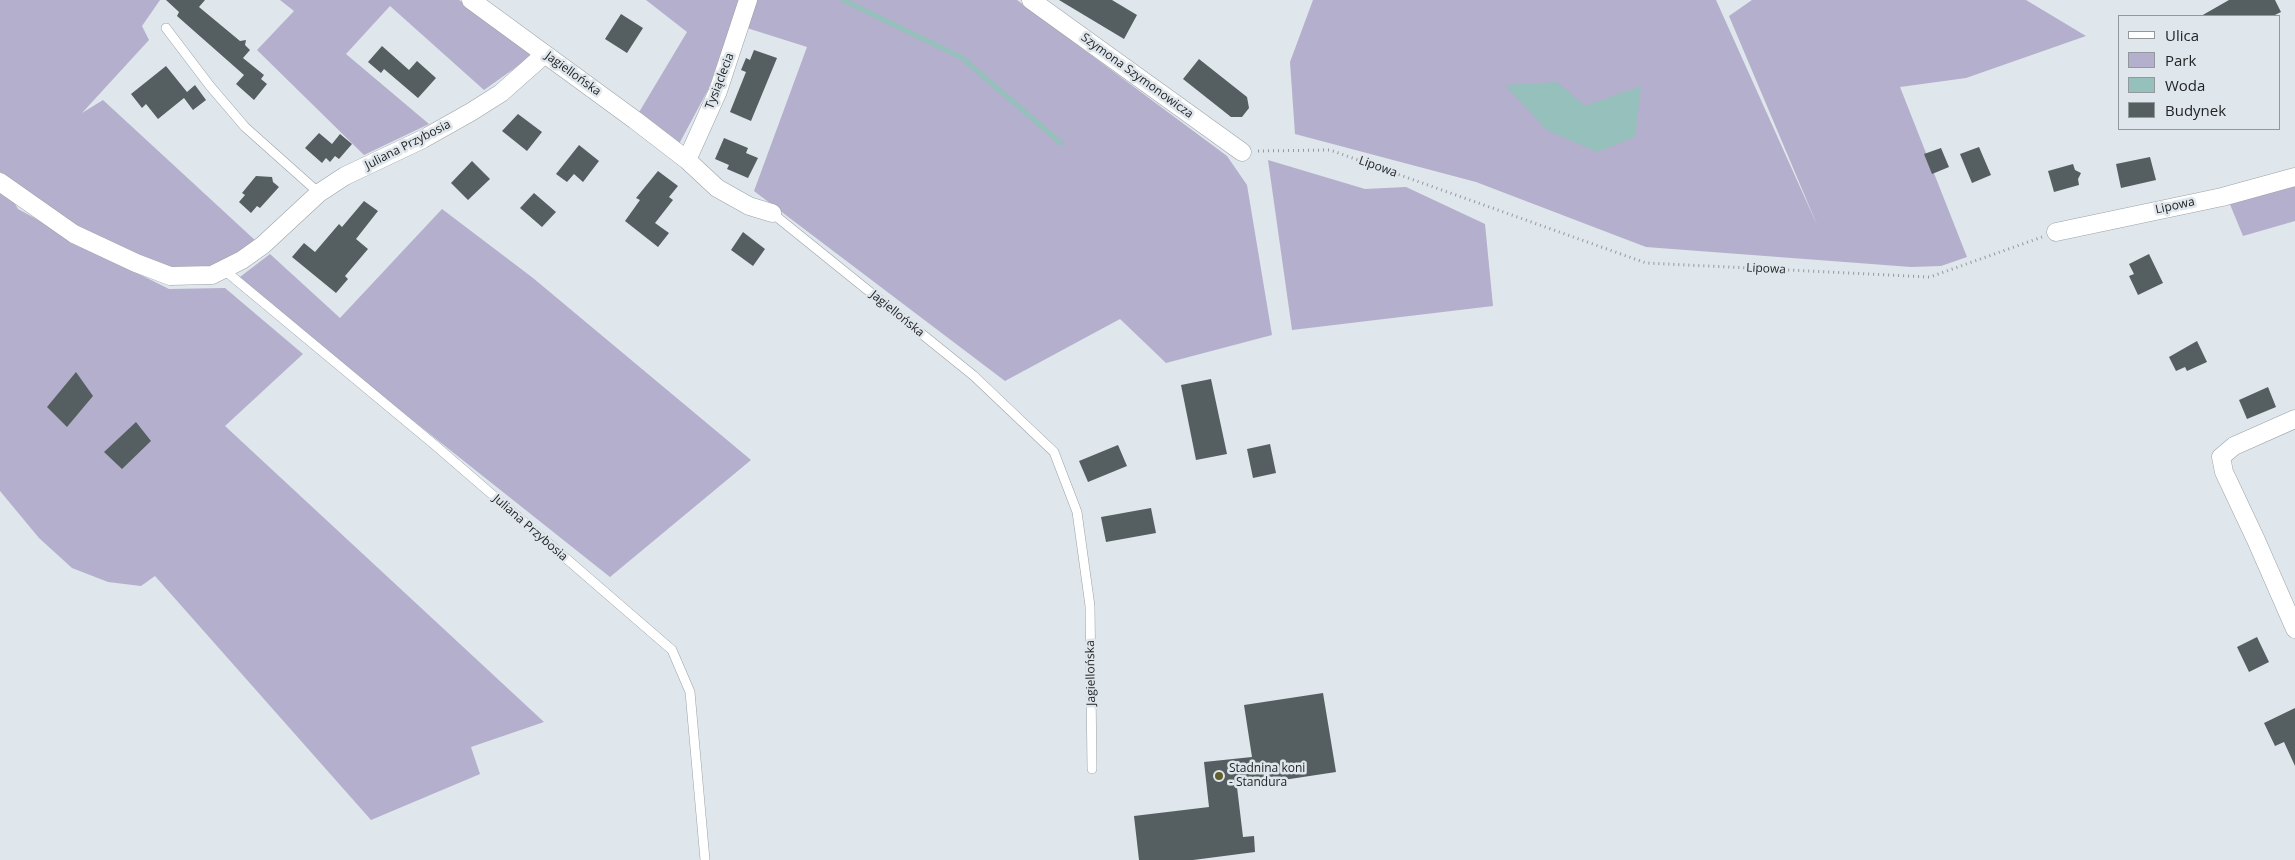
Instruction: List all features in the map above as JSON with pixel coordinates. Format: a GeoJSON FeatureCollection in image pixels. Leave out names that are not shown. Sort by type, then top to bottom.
{"type":"FeatureCollection","features":[{"type":"Feature","properties":{"kind":"street","name":"Jagiellońska"},"geometry":{"type":"LineString","coordinates":[[471,0],[687,160],[717,188],[749,206],[772,213]]}},
{"type":"Feature","properties":{"kind":"street","name":"Tysiąclecia"},"geometry":{"type":"LineString","coordinates":[[687,160],[718,91],[748,0]]}},
{"type":"Feature","properties":{"kind":"street","name":"Szymona Szymonowicza"},"geometry":{"type":"LineString","coordinates":[[1031,0],[1242,152]]}},
{"type":"Feature","properties":{"kind":"street","name":"Juliana Przybosia"},"geometry":{"type":"LineString","coordinates":[[0,182],[74,234],[136,264],[170,276],[212,275],[242,260],[263,245],[319,193],[345,176],[423,139],[471,112],[501,93],[545,54]]}},
{"type":"Feature","properties":{"kind":"street","name":"Lipowa"},"geometry":{"type":"LineString","coordinates":[[2056,232],[2222,196],[2295,177]]}},
{"type":"Feature","properties":{"kind":"street"},"geometry":{"type":"LineString","coordinates":[[2295,419],[2234,446],[2221,457],[2224,472],[2295,629]]}},
{"type":"Feature","properties":{"kind":"lane"},"geometry":{"type":"LineString","coordinates":[[166,28],[210,86],[246,128],[319,193]]}},
{"type":"Feature","properties":{"kind":"lane","name":"Jagiellońska"},"geometry":{"type":"LineString","coordinates":[[772,213],[974,376],[1054,452],[1077,512],[1090,606],[1092,769]]}},
{"type":"Feature","properties":{"kind":"lane","name":"Juliana Przybosia"},"geometry":{"type":"LineString","coordinates":[[223,270],[436,446],[672,650],[690,692],[705,860]]}},
{"type":"Feature","properties":{"kind":"path","name":"Lipowa"},"geometry":{"type":"LineString","coordinates":[[1242,152],[1330,150],[1646,263],[1930,277],[2056,232]]}},
{"type":"Feature","properties":{"kind":"green space"},"geometry":{"type":"Polygon","coordinates":[[[0,0],[160,0],[142,26],[149,40],[82,113],[103,100],[257,242],[220,263],[204,269],[170,269],[87,232],[0,172],[0,0]]]}},
{"type":"Feature","properties":{"kind":"green space"},"geometry":{"type":"Polygon","coordinates":[[[280,0],[459,0],[536,53],[484,90],[390,6],[346,54],[429,124],[364,155],[257,50],[294,11],[280,0]]]}},
{"type":"Feature","properties":{"kind":"green space"},"geometry":{"type":"Polygon","coordinates":[[[646,0],[739,0],[709,88],[679,144],[638,114],[687,32],[646,0]]]}},
{"type":"Feature","properties":{"kind":"green space"},"geometry":{"type":"Polygon","coordinates":[[[754,0],[1017,0],[1227,156],[1247,185],[1272,335],[1166,363],[1120,319],[1005,381],[754,191],[807,47],[747,28],[754,0]]]}},
{"type":"Feature","properties":{"kind":"green space"},"geometry":{"type":"Polygon","coordinates":[[[1313,0],[1716,0],[1818,227],[1729,16],[1752,0],[2026,0],[2086,36],[1966,78],[1900,87],[1967,257],[1941,266],[1911,267],[1646,247],[1476,182],[1295,134],[1290,62],[1313,0]]]}},
{"type":"Feature","properties":{"kind":"green space"},"geometry":{"type":"Polygon","coordinates":[[[1268,160],[1365,189],[1406,187],[1485,224],[1493,306],[1292,330],[1268,160]]]}},
{"type":"Feature","properties":{"kind":"green space"},"geometry":{"type":"Polygon","coordinates":[[[2295,184],[2295,221],[2243,236],[2229,202],[2295,184]]]}},
{"type":"Feature","properties":{"kind":"green space"},"geometry":{"type":"Polygon","coordinates":[[[6,188],[18,209],[169,289],[225,288],[303,354],[225,426],[544,722],[471,747],[480,774],[371,820],[155,576],[141,586],[108,582],[72,568],[39,538],[0,491],[0,192],[6,188]]]}},
{"type":"Feature","properties":{"kind":"green space"},"geometry":{"type":"Polygon","coordinates":[[[442,209],[533,278],[751,460],[610,577],[236,280],[270,254],[340,318],[442,209]]]}},
{"type":"Feature","properties":{"kind":"water"},"geometry":{"type":"Polygon","coordinates":[[[1557,82],[1585,106],[1641,86],[1635,137],[1597,152],[1547,130],[1505,85],[1557,82]]]}},
{"type":"Feature","properties":{"kind":"building"},"geometry":{"type":"Polygon","coordinates":[[[166,0],[205,0],[199,7],[240,41],[246,40],[245,45],[250,50],[243,58],[264,75],[261,79],[267,84],[254,100],[236,84],[244,75],[177,16],[179,12],[166,0]]]}},
{"type":"Feature","properties":{"kind":"building"},"geometry":{"type":"Polygon","coordinates":[[[1059,0],[1112,0],[1137,15],[1124,39],[1059,0]]]}},
{"type":"Feature","properties":{"kind":"building"},"geometry":{"type":"Polygon","coordinates":[[[2229,0],[2275,0],[2281,12],[2275,15],[2203,15],[2229,0]]]}},
{"type":"Feature","properties":{"kind":"building"},"geometry":{"type":"Polygon","coordinates":[[[621,14],[643,28],[627,53],[605,39],[621,14]]]}},
{"type":"Feature","properties":{"kind":"building"},"geometry":{"type":"Polygon","coordinates":[[[382,46],[409,70],[417,61],[436,78],[418,98],[384,69],[381,73],[368,62],[382,46]]]}},
{"type":"Feature","properties":{"kind":"building"},"geometry":{"type":"Polygon","coordinates":[[[754,50],[777,58],[751,121],[730,112],[746,72],[741,70],[746,58],[750,60],[754,50]]]}},
{"type":"Feature","properties":{"kind":"building"},"geometry":{"type":"Polygon","coordinates":[[[1199,59],[1247,97],[1249,108],[1242,117],[1231,117],[1183,79],[1199,59]]]}},
{"type":"Feature","properties":{"kind":"building"},"geometry":{"type":"Polygon","coordinates":[[[166,66],[187,92],[195,85],[206,100],[193,110],[184,98],[158,119],[146,104],[142,108],[131,94],[166,66]]]}},
{"type":"Feature","properties":{"kind":"building"},"geometry":{"type":"Polygon","coordinates":[[[518,114],[542,132],[527,151],[502,131],[518,114]]]}},
{"type":"Feature","properties":{"kind":"building"},"geometry":{"type":"Polygon","coordinates":[[[319,133],[332,144],[340,134],[352,144],[339,159],[335,156],[330,162],[326,158],[322,163],[305,148],[319,133]]]}},
{"type":"Feature","properties":{"kind":"building"},"geometry":{"type":"Polygon","coordinates":[[[724,138],[748,148],[746,153],[758,158],[748,178],[727,169],[729,165],[715,159],[724,138]]]}},
{"type":"Feature","properties":{"kind":"building"},"geometry":{"type":"Polygon","coordinates":[[[579,145],[599,161],[583,182],[574,174],[567,182],[556,174],[579,145]]]}},
{"type":"Feature","properties":{"kind":"building"},"geometry":{"type":"Polygon","coordinates":[[[1979,147],[1991,175],[1972,183],[1960,154],[1979,147]]]}},
{"type":"Feature","properties":{"kind":"building"},"geometry":{"type":"Polygon","coordinates":[[[1941,148],[1949,167],[1932,174],[1924,154],[1941,148]]]}},
{"type":"Feature","properties":{"kind":"building"},"geometry":{"type":"Polygon","coordinates":[[[2150,157],[2156,180],[2121,188],[2116,164],[2150,157]]]}},
{"type":"Feature","properties":{"kind":"building"},"geometry":{"type":"Polygon","coordinates":[[[472,161],[490,179],[468,200],[451,183],[472,161]]]}},
{"type":"Feature","properties":{"kind":"building"},"geometry":{"type":"Polygon","coordinates":[[[2073,164],[2075,170],[2081,173],[2078,179],[2079,185],[2054,192],[2048,171],[2073,164]]]}},
{"type":"Feature","properties":{"kind":"building"},"geometry":{"type":"Polygon","coordinates":[[[658,171],[678,186],[669,197],[673,200],[655,223],[669,233],[658,247],[625,221],[640,200],[636,198],[658,171]]]}},
{"type":"Feature","properties":{"kind":"building"},"geometry":{"type":"Polygon","coordinates":[[[256,176],[272,177],[273,182],[279,187],[260,208],[257,206],[251,213],[239,202],[245,195],[242,193],[256,176]]]}},
{"type":"Feature","properties":{"kind":"building"},"geometry":{"type":"Polygon","coordinates":[[[534,193],[556,212],[542,227],[520,208],[534,193]]]}},
{"type":"Feature","properties":{"kind":"building"},"geometry":{"type":"Polygon","coordinates":[[[364,201],[378,211],[356,239],[368,249],[345,276],[348,279],[336,293],[292,257],[304,243],[315,252],[339,224],[342,227],[364,201]]]}},
{"type":"Feature","properties":{"kind":"building"},"geometry":{"type":"Polygon","coordinates":[[[743,232],[765,249],[753,266],[731,250],[743,232]]]}},
{"type":"Feature","properties":{"kind":"building"},"geometry":{"type":"Polygon","coordinates":[[[2149,254],[2163,283],[2138,295],[2129,276],[2134,274],[2129,264],[2149,254]]]}},
{"type":"Feature","properties":{"kind":"building"},"geometry":{"type":"Polygon","coordinates":[[[2197,341],[2207,362],[2187,371],[2185,367],[2176,371],[2169,357],[2197,341]]]}},
{"type":"Feature","properties":{"kind":"building"},"geometry":{"type":"Polygon","coordinates":[[[76,372],[93,396],[67,427],[47,407],[76,372]]]}},
{"type":"Feature","properties":{"kind":"building"},"geometry":{"type":"Polygon","coordinates":[[[1211,379],[1227,454],[1196,460],[1181,385],[1211,379]]]}},
{"type":"Feature","properties":{"kind":"building"},"geometry":{"type":"Polygon","coordinates":[[[2268,387],[2276,407],[2247,419],[2239,400],[2268,387]]]}},
{"type":"Feature","properties":{"kind":"building"},"geometry":{"type":"Polygon","coordinates":[[[136,422],[151,441],[122,469],[104,452],[136,422]]]}},
{"type":"Feature","properties":{"kind":"building"},"geometry":{"type":"Polygon","coordinates":[[[1270,444],[1276,473],[1253,478],[1247,449],[1270,444]]]}},
{"type":"Feature","properties":{"kind":"building"},"geometry":{"type":"Polygon","coordinates":[[[1118,445],[1127,466],[1088,482],[1079,461],[1118,445]]]}},
{"type":"Feature","properties":{"kind":"building"},"geometry":{"type":"Polygon","coordinates":[[[1151,508],[1156,533],[1106,542],[1101,517],[1151,508]]]}},
{"type":"Feature","properties":{"kind":"building"},"geometry":{"type":"Polygon","coordinates":[[[2257,637],[2269,662],[2249,672],[2237,647],[2257,637]]]}},
{"type":"Feature","properties":{"kind":"building"},"geometry":{"type":"Polygon","coordinates":[[[1323,693],[1336,772],[1237,787],[1243,837],[1254,836],[1255,852],[1193,860],[1139,860],[1134,816],[1209,807],[1204,762],[1252,757],[1244,705],[1323,693]]]}},
{"type":"Feature","properties":{"kind":"building"},"geometry":{"type":"Polygon","coordinates":[[[2295,708],[2295,766],[2284,742],[2275,746],[2264,723],[2295,708]]]}},
{"type":"Feature","properties":{"kind":"waterway"},"geometry":{"type":"LineString","coordinates":[[843,0],[961,57],[1061,143]]}},
{"type":"Feature","properties":{"kind":"place","name":"Stadnina koni - Standura"},"geometry":{"type":"Point","coordinates":[1219,776]}}]}
